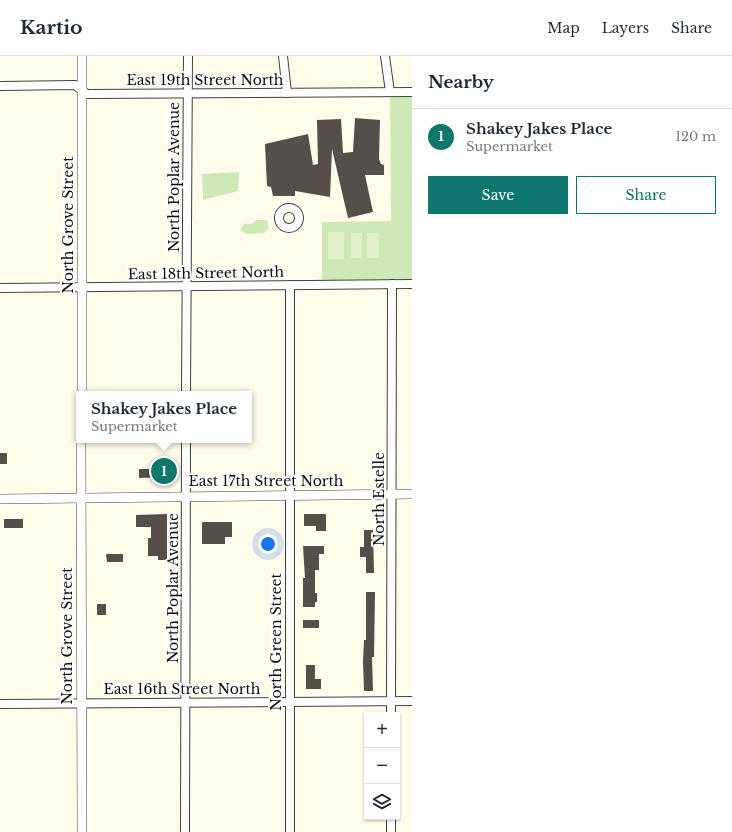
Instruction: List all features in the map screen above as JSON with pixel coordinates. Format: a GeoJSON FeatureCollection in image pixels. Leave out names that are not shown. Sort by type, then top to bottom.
{"type":"FeatureCollection","features":[{"type":"Feature","properties":{"kind":"street","name":"North Grove Street"},"geometry":{"type":"LineString","coordinates":[[82,56],[82,391]]}},
{"type":"Feature","properties":{"kind":"street","name":"North Poplar Avenue"},"geometry":{"type":"LineString","coordinates":[[186,391],[188,56]]}},
{"type":"Feature","properties":{"kind":"street"},"geometry":{"type":"LineString","coordinates":[[284,56],[287,93]]}},
{"type":"Feature","properties":{"kind":"street"},"geometry":{"type":"LineString","coordinates":[[385,56],[390,92]]}},
{"type":"Feature","properties":{"kind":"street","name":"East 19th Street North"},"geometry":{"type":"LineString","coordinates":[[0,86],[75,85],[87,94],[412,92]]}},
{"type":"Feature","properties":{"kind":"street","name":"North Estelle"},"geometry":{"type":"LineString","coordinates":[[391,712],[392,284]]}},
{"type":"Feature","properties":{"kind":"street","name":"East 18th Street North"},"geometry":{"type":"LineString","coordinates":[[0,288],[412,284]]}},
{"type":"Feature","properties":{"kind":"street","name":"North Green Street"},"geometry":{"type":"LineString","coordinates":[[290,285],[290,832]]}},
{"type":"Feature","properties":{"kind":"street","name":"North Grove Street"},"geometry":{"type":"LineString","coordinates":[[82,443],[82,832]]}},
{"type":"Feature","properties":{"kind":"street","name":"North Poplar Avenue"},"geometry":{"type":"LineString","coordinates":[[185,832],[186,443]]}},
{"type":"Feature","properties":{"kind":"street","name":"East 17th Street North"},"geometry":{"type":"LineString","coordinates":[[0,499],[412,494]]}},
{"type":"Feature","properties":{"kind":"street","name":"East 16th Street North"},"geometry":{"type":"LineString","coordinates":[[0,704],[412,701]]}},
{"type":"Feature","properties":{"kind":"street"},"geometry":{"type":"LineString","coordinates":[[391,820],[391,832]]}},
{"type":"Feature","properties":{"kind":"green space"},"geometry":{"type":"Polygon","coordinates":[[[390,92],[412,92],[412,284],[322,285],[322,222],[391,221],[390,92]]]}},
{"type":"Feature","properties":{"kind":"green space"},"geometry":{"type":"Polygon","coordinates":[[[239,172],[238,191],[203,200],[202,174],[239,172]]]}},
{"type":"Feature","properties":{"kind":"green space"},"geometry":{"type":"Polygon","coordinates":[[[256,220],[267,220],[269,228],[264,233],[246,234],[240,230],[244,224],[253,223],[256,220]]]}},
{"type":"Feature","properties":{"kind":"green space"},"geometry":{"type":"Polygon","coordinates":[[[328,232],[344,232],[344,259],[328,259],[328,232]]]}},
{"type":"Feature","properties":{"kind":"green space"},"geometry":{"type":"Polygon","coordinates":[[[351,233],[362,233],[362,258],[351,258],[351,233]]]}},
{"type":"Feature","properties":{"kind":"green space"},"geometry":{"type":"Polygon","coordinates":[[[367,233],[379,233],[379,258],[367,258],[367,233]]]}},
{"type":"Feature","properties":{"kind":"building"},"geometry":{"type":"Polygon","coordinates":[[[355,118],[380,120],[379,159],[381,164],[384,165],[384,175],[365,175],[373,212],[348,218],[332,149],[330,197],[295,191],[295,196],[273,196],[271,187],[267,186],[265,144],[308,134],[313,165],[318,164],[317,120],[341,119],[343,153],[353,152],[355,118]]]}},
{"type":"Feature","properties":{"kind":"building"},"geometry":{"type":"Polygon","coordinates":[[[0,453],[7,453],[7,464],[0,464],[0,453]]]}},
{"type":"Feature","properties":{"kind":"building"},"geometry":{"type":"Polygon","coordinates":[[[139,469],[171,469],[171,477],[139,478],[139,469]]]}},
{"type":"Feature","properties":{"kind":"building"},"geometry":{"type":"Polygon","coordinates":[[[167,514],[167,560],[158,560],[158,556],[148,556],[148,538],[151,538],[151,527],[136,527],[136,515],[167,514]]]}},
{"type":"Feature","properties":{"kind":"building"},"geometry":{"type":"Polygon","coordinates":[[[304,514],[326,514],[326,531],[316,531],[316,526],[304,526],[304,514]]]}},
{"type":"Feature","properties":{"kind":"building"},"geometry":{"type":"Polygon","coordinates":[[[4,519],[23,519],[23,528],[4,528],[4,519]]]}},
{"type":"Feature","properties":{"kind":"building"},"geometry":{"type":"Polygon","coordinates":[[[202,522],[232,522],[232,537],[225,537],[225,544],[202,544],[202,522]]]}},
{"type":"Feature","properties":{"kind":"building"},"geometry":{"type":"Polygon","coordinates":[[[364,530],[373,530],[374,573],[366,573],[366,557],[360,557],[360,547],[364,547],[364,530]]]}},
{"type":"Feature","properties":{"kind":"building"},"geometry":{"type":"Polygon","coordinates":[[[303,546],[324,546],[324,554],[319,554],[319,570],[315,570],[315,593],[317,593],[317,602],[315,602],[315,607],[303,607],[303,578],[305,578],[303,546]]]}},
{"type":"Feature","properties":{"kind":"building"},"geometry":{"type":"Polygon","coordinates":[[[106,554],[123,554],[123,562],[107,562],[106,554]]]}},
{"type":"Feature","properties":{"kind":"building"},"geometry":{"type":"Polygon","coordinates":[[[366,592],[375,592],[374,657],[372,657],[373,691],[364,691],[363,661],[364,640],[366,640],[366,592]]]}},
{"type":"Feature","properties":{"kind":"building"},"geometry":{"type":"Polygon","coordinates":[[[97,604],[106,604],[106,615],[97,615],[97,604]]]}},
{"type":"Feature","properties":{"kind":"building"},"geometry":{"type":"Polygon","coordinates":[[[303,620],[319,620],[319,628],[303,628],[303,620]]]}},
{"type":"Feature","properties":{"kind":"building"},"geometry":{"type":"Polygon","coordinates":[[[306,665],[315,665],[315,679],[321,679],[321,689],[306,689],[306,665]]]}},
{"type":"Feature","properties":{"kind":"place","name":"Shakey Jakes Place"},"geometry":{"type":"Point","coordinates":[164,471]}}]}
